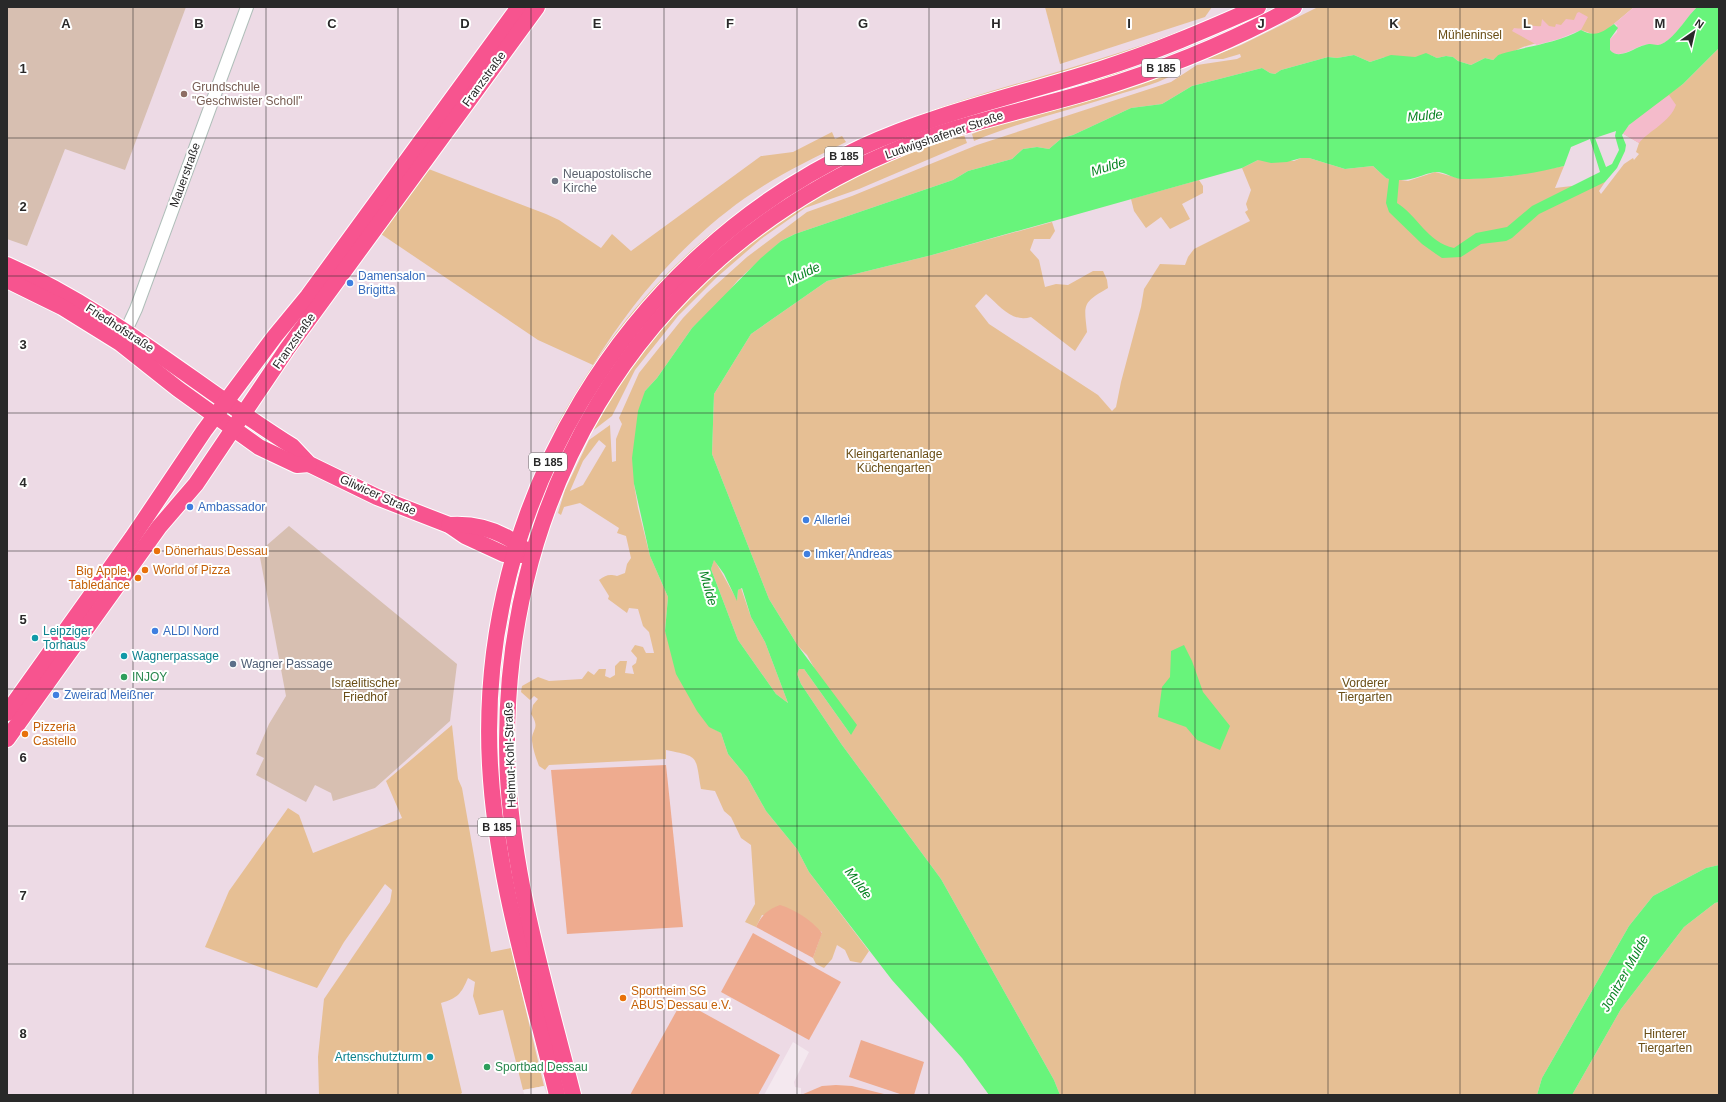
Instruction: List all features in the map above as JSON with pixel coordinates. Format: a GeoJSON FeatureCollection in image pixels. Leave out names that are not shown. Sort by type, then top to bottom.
{"type":"FeatureCollection","features":[{"type":"Feature","properties":{"kind":"main road","name":"Franzstraße"},"geometry":{"type":"LineString","coordinates":[[45,673],[195,444],[275,336],[308,296],[520,7]]}},
{"type":"Feature","properties":{"kind":"main road","name":"Franzstraße"},"geometry":{"type":"LineString","coordinates":[[45,673],[159,527],[196,484],[234,430],[287,349],[536,7]]}},
{"type":"Feature","properties":{"kind":"main road"},"geometry":{"type":"LineString","coordinates":[[1216,25],[1221,15],[1222,7]]}},
{"type":"Feature","properties":{"kind":"main road"},"geometry":{"type":"LineString","coordinates":[[1243,33],[1252,22],[1258,7]]}},
{"type":"Feature","properties":{"kind":"main road","name":"Ludwigshafener Straße"},"geometry":{"type":"LineString","coordinates":[[515,549],[528,509],[550,457],[599,371],[639,318],[660,295],[691,264],[740,221],[801,180],[858,149],[894,133],[960,110],[1059,82],[1159,50],[1258,7]]}},
{"type":"Feature","properties":{"kind":"main road","name":"Ludwigshafener Straße"},"geometry":{"type":"LineString","coordinates":[[532,555],[566,462],[602,396],[622,366],[655,324],[683,293],[736,245],[766,221],[825,184],[866,163],[912,144],[1016,111],[1094,90],[1165,67],[1243,33],[1294,7]]}},
{"type":"Feature","properties":{"kind":"main road","name":"Friedhofstraße"},"geometry":{"type":"LineString","coordinates":[[7,265],[72,298],[123,337],[227,402]]}},
{"type":"Feature","properties":{"kind":"main road","name":"Friedhofstraße"},"geometry":{"type":"LineString","coordinates":[[7,280],[123,337],[178,389],[215,417]]}},
{"type":"Feature","properties":{"kind":"main road","name":"Gliwicer Straße"},"geometry":{"type":"LineString","coordinates":[[227,402],[292,446],[309,464],[377,497],[449,525],[466,524],[492,530],[515,549],[532,555]]}},
{"type":"Feature","properties":{"kind":"main road","name":"Gliwicer Straße"},"geometry":{"type":"LineString","coordinates":[[215,417],[272,454],[297,465],[309,464]]}},
{"type":"Feature","properties":{"kind":"main road","name":"Helmut-Kohl-Straße"},"geometry":{"type":"LineString","coordinates":[[515,549],[499,615],[493,651],[489,728],[490,770],[508,891],[557,1095]]}},
{"type":"Feature","properties":{"kind":"main road","name":"Helmut-Kohl-Straße"},"geometry":{"type":"LineString","coordinates":[[532,555],[515,629],[510,669],[507,714],[508,781],[513,825],[523,886],[574,1095]]}},
{"type":"Feature","properties":{"kind":"main road"},"geometry":{"type":"LineString","coordinates":[[7,713],[45,673]]}},
{"type":"Feature","properties":{"kind":"main road"},"geometry":{"type":"LineString","coordinates":[[7,739],[45,673]]}},
{"type":"Feature","properties":{"kind":"street","name":"Mauerstraße"},"geometry":{"type":"LineString","coordinates":[[123,337],[136,309],[247,7]]}},
{"type":"Feature","properties":{"kind":"green space"},"geometry":{"type":"Polygon","coordinates":[[[7,7],[186,7],[125,170],[65,149],[27,246],[7,239],[7,7]]]}},
{"type":"Feature","properties":{"kind":"green space"},"geometry":{"type":"Polygon","coordinates":[[[1045,7],[1212,7],[1205,17],[1060,64],[1045,7]]]}},
{"type":"Feature","properties":{"kind":"green space","name":"Mühleninsel"},"geometry":{"type":"Polygon","coordinates":[[[1318,7],[1634,7],[1603,33],[1595,35],[1581,30],[1523,47],[1508,54],[1501,54],[1493,60],[1485,58],[1471,65],[1458,61],[1453,57],[1446,56],[1437,58],[1430,55],[1415,57],[1385,57],[1370,62],[1354,55],[1337,58],[1328,57],[1281,70],[1275,74],[1262,68],[1192,86],[1162,104],[1131,108],[1073,135],[1062,138],[1049,149],[1037,147],[1023,149],[1012,159],[968,171],[953,180],[795,234],[781,241],[738,280],[721,301],[692,328],[657,378],[645,391],[634,484],[638,508],[650,556],[668,597],[665,631],[709,726],[721,733],[728,754],[747,777],[766,811],[797,849],[809,872],[869,951],[861,963],[850,961],[845,950],[837,945],[832,959],[824,968],[816,964],[813,958],[822,932],[762,915],[756,927],[745,922],[755,904],[751,845],[741,838],[731,817],[724,811],[715,791],[701,789],[696,764],[694,759],[690,756],[666,750],[666,759],[549,765],[545,770],[539,766],[532,744],[535,723],[531,714],[533,705],[538,699],[534,696],[530,700],[521,692],[522,686],[538,677],[549,681],[582,679],[588,671],[594,675],[599,669],[606,669],[605,676],[610,678],[615,675],[615,666],[620,661],[627,661],[625,673],[634,674],[632,666],[636,663],[637,658],[631,651],[635,645],[643,647],[646,653],[654,653],[649,632],[643,626],[638,609],[629,608],[627,613],[608,599],[609,596],[599,580],[608,575],[617,576],[625,573],[627,564],[631,558],[626,536],[617,533],[619,528],[580,503],[564,507],[561,515],[558,513],[565,490],[589,440],[610,425],[612,462],[616,461],[616,439],[622,424],[619,418],[639,373],[683,318],[707,293],[747,257],[807,212],[852,196],[977,145],[1171,82],[1197,65],[1237,59],[1241,57],[1240,54],[1223,59],[1206,59],[1241,45],[1318,7]],[[599,440],[583,461],[570,491],[583,485],[606,446],[599,440]]]}},
{"type":"Feature","properties":{"kind":"green space"},"geometry":{"type":"Polygon","coordinates":[[[1185,29],[1193,29],[1129,53],[915,120],[693,253],[631,319],[588,376],[551,435],[578,389],[607,345],[637,307],[669,271],[743,208],[783,181],[868,135],[913,117],[981,94],[1118,53],[1185,29]]]}},
{"type":"Feature","properties":{"kind":"green space","name":"Vorderer Tiergarten"},"geometry":{"type":"Polygon","coordinates":[[[1719,48],[1719,865],[1706,868],[1653,896],[1629,926],[1542,1078],[1537,1095],[1060,1095],[1054,1080],[941,879],[842,745],[801,684],[797,674],[799,668],[804,669],[851,735],[807,655],[798,646],[769,599],[712,454],[714,394],[751,334],[827,281],[932,255],[1052,222],[1055,231],[1050,239],[1034,239],[1030,250],[1039,260],[1045,287],[1056,284],[1068,285],[1093,271],[1103,271],[1107,280],[1108,288],[1093,297],[1087,305],[1085,315],[1087,332],[1075,351],[1031,317],[1018,318],[1012,316],[986,294],[975,306],[989,324],[1098,395],[1112,411],[1116,407],[1121,382],[1141,307],[1144,289],[1160,264],[1185,265],[1188,257],[1194,249],[1250,221],[1245,212],[1248,210],[1246,204],[1251,190],[1242,168],[1258,160],[1294,161],[1301,158],[1309,158],[1345,169],[1373,166],[1386,178],[1408,181],[1435,172],[1462,179],[1505,177],[1564,166],[1555,188],[1605,182],[1599,191],[1601,194],[1624,164],[1633,158],[1634,160],[1639,154],[1636,152],[1639,143],[1622,133],[1654,104],[1683,84],[1719,48]]]}},
{"type":"Feature","properties":{"kind":"green space"},"geometry":{"type":"Polygon","coordinates":[[[1138,62],[1139,65],[1091,84],[1087,82],[1138,62]]]}},
{"type":"Feature","properties":{"kind":"green space"},"geometry":{"type":"Polygon","coordinates":[[[1189,64],[1182,70],[1149,85],[1029,121],[974,141],[972,134],[993,126],[997,122],[1189,64]]]}},
{"type":"Feature","properties":{"kind":"green space"},"geometry":{"type":"Polygon","coordinates":[[[832,132],[835,139],[842,136],[846,142],[794,168],[745,198],[722,215],[680,253],[642,295],[608,341],[593,365],[538,340],[378,232],[426,168],[546,214],[559,220],[601,248],[612,234],[631,251],[761,156],[793,152],[832,132]]]}},
{"type":"Feature","properties":{"kind":"green space"},"geometry":{"type":"Polygon","coordinates":[[[963,132],[967,143],[859,189],[805,208],[761,239],[716,278],[678,316],[635,370],[612,416],[591,432],[604,402],[648,341],[713,272],[782,217],[866,169],[963,132]]]}},
{"type":"Feature","properties":{"kind":"green space"},"geometry":{"type":"Polygon","coordinates":[[[1199,180],[1203,186],[1203,193],[1182,204],[1190,219],[1170,229],[1161,217],[1146,228],[1134,211],[1131,199],[1199,180]]]}},
{"type":"Feature","properties":{"kind":"green space","name":"Israelitischer Friedhof"},"geometry":{"type":"Polygon","coordinates":[[[289,526],[457,664],[450,721],[375,788],[333,801],[331,793],[315,785],[306,802],[256,775],[264,758],[256,754],[269,724],[286,696],[259,552],[289,526]]]}},
{"type":"Feature","properties":{"kind":"green space"},"geometry":{"type":"Polygon","coordinates":[[[714,559],[737,600],[738,590],[741,588],[751,617],[765,642],[788,703],[776,694],[738,640],[711,569],[714,559]]]}},
{"type":"Feature","properties":{"kind":"green space"},"geometry":{"type":"Polygon","coordinates":[[[452,725],[458,779],[462,788],[491,952],[511,948],[544,1086],[523,1090],[503,1010],[479,1015],[473,996],[475,982],[468,978],[458,995],[441,1003],[462,1093],[459,1095],[319,1095],[318,1057],[324,999],[390,902],[392,890],[385,884],[344,942],[317,988],[205,947],[229,891],[288,808],[299,815],[313,853],[402,818],[386,781],[452,725]]]}},
{"type":"Feature","properties":{"kind":"green space","name":"Hinterer Tiergarten"},"geometry":{"type":"Polygon","coordinates":[[[1719,902],[1719,1095],[1572,1095],[1621,1009],[1684,927],[1715,903],[1719,902]]]}},
{"type":"Feature","properties":{"kind":"sand"},"geometry":{"type":"Polygon","coordinates":[[[1634,7],[1697,7],[1671,38],[1660,45],[1648,44],[1621,54],[1612,53],[1610,51],[1610,39],[1617,32],[1617,25],[1614,24],[1634,7]]]}},
{"type":"Feature","properties":{"kind":"sand"},"geometry":{"type":"Polygon","coordinates":[[[1579,12],[1588,17],[1581,30],[1559,39],[1537,45],[1512,31],[1514,28],[1541,26],[1542,19],[1549,26],[1555,27],[1556,24],[1561,25],[1566,19],[1574,20],[1579,12]]]}},
{"type":"Feature","properties":{"kind":"sand"},"geometry":{"type":"Polygon","coordinates":[[[1669,95],[1676,105],[1673,111],[1665,121],[1639,143],[1622,133],[1636,118],[1669,95]]]}},
{"type":"Feature","properties":{"kind":"shaded area"},"geometry":{"type":"Polygon","coordinates":[[[666,765],[683,927],[567,934],[551,770],[666,765]]]}},
{"type":"Feature","properties":{"kind":"shaded area"},"geometry":{"type":"Polygon","coordinates":[[[780,905],[803,916],[822,933],[813,958],[756,927],[765,913],[780,905]]]}},
{"type":"Feature","properties":{"kind":"shaded area"},"geometry":{"type":"Polygon","coordinates":[[[753,933],[841,982],[809,1040],[721,992],[753,933]]]}},
{"type":"Feature","properties":{"kind":"shaded area"},"geometry":{"type":"Polygon","coordinates":[[[682,1001],[780,1055],[758,1095],[630,1095],[682,1001]]]}},
{"type":"Feature","properties":{"kind":"shaded area"},"geometry":{"type":"Polygon","coordinates":[[[861,1040],[924,1062],[914,1095],[903,1095],[849,1077],[861,1040]]]}},
{"type":"Feature","properties":{"kind":"shaded area"},"geometry":{"type":"Polygon","coordinates":[[[793,1042],[809,1052],[794,1082],[795,1087],[801,1088],[801,1095],[764,1095],[793,1042]]]}},
{"type":"Feature","properties":{"kind":"shaded area"},"geometry":{"type":"Polygon","coordinates":[[[544,1086],[547,1095],[520,1095],[524,1094],[523,1090],[544,1086]]]}},
{"type":"Feature","properties":{"kind":"shaded area"},"geometry":{"type":"Polygon","coordinates":[[[822,1086],[852,1086],[888,1095],[801,1095],[822,1086]]]}},
{"type":"Feature","properties":{"kind":"water","name":"Mulde"},"geometry":{"type":"Polygon","coordinates":[[[1697,7],[1719,7],[1719,48],[1683,84],[1629,125],[1622,135],[1626,145],[1625,151],[1617,168],[1605,182],[1539,214],[1512,238],[1506,241],[1481,244],[1461,257],[1442,258],[1422,244],[1389,212],[1386,203],[1389,179],[1373,166],[1345,169],[1309,158],[1271,163],[1258,160],[1242,168],[932,255],[827,281],[751,334],[714,394],[712,454],[769,599],[798,646],[857,725],[851,735],[804,669],[799,669],[797,674],[801,684],[842,745],[941,879],[1054,1080],[1060,1095],[989,1095],[962,1058],[892,980],[809,872],[797,849],[766,811],[747,777],[728,754],[721,733],[709,727],[697,711],[676,674],[665,631],[668,597],[650,556],[634,484],[632,458],[638,411],[645,391],[657,378],[692,328],[761,258],[781,241],[795,234],[953,180],[968,171],[1012,159],[1023,149],[1037,147],[1049,149],[1062,138],[1073,135],[1131,108],[1162,104],[1192,86],[1262,68],[1275,74],[1281,70],[1328,57],[1337,58],[1354,55],[1370,62],[1391,55],[1415,57],[1426,53],[1437,58],[1446,56],[1453,57],[1458,61],[1471,65],[1485,58],[1493,60],[1500,54],[1561,39],[1581,30],[1591,34],[1599,33],[1614,24],[1618,28],[1610,39],[1610,50],[1614,53],[1622,54],[1648,44],[1658,45],[1664,43],[1676,32],[1697,7]],[[1616,131],[1595,138],[1606,167],[1612,164],[1619,150],[1615,136],[1616,131]],[[1590,139],[1571,147],[1564,166],[1539,172],[1513,176],[1461,179],[1435,172],[1399,180],[1397,203],[1411,214],[1437,241],[1454,248],[1476,233],[1507,227],[1532,206],[1600,172],[1590,139]],[[714,560],[711,569],[738,640],[776,694],[788,703],[765,642],[751,617],[742,588],[738,590],[737,601],[724,574],[714,560]]]}},
{"type":"Feature","properties":{"kind":"water"},"geometry":{"type":"Polygon","coordinates":[[[1184,645],[1192,661],[1203,692],[1230,726],[1220,750],[1197,740],[1186,727],[1158,717],[1162,687],[1170,677],[1171,651],[1184,645]]]}},
{"type":"Feature","properties":{"kind":"water","name":"Jonitzer Mulde"},"geometry":{"type":"Polygon","coordinates":[[[1719,865],[1719,902],[1715,903],[1684,927],[1621,1009],[1572,1095],[1537,1095],[1542,1078],[1629,926],[1653,896],[1706,868],[1719,865]]]}},
{"type":"Feature","properties":{"kind":"place","name":"Grundschule \"Geschwister Scholl\""},"geometry":{"type":"Point","coordinates":[184,94]}},
{"type":"Feature","properties":{"kind":"place","name":"Neuapostolische Kirche"},"geometry":{"type":"Point","coordinates":[555,181]}},
{"type":"Feature","properties":{"kind":"place","name":"Damensalon Brigitta"},"geometry":{"type":"Point","coordinates":[350,283]}},
{"type":"Feature","properties":{"kind":"place","name":"Ambassador"},"geometry":{"type":"Point","coordinates":[190,507]}},
{"type":"Feature","properties":{"kind":"place","name":"Allerlei"},"geometry":{"type":"Point","coordinates":[806,520]}},
{"type":"Feature","properties":{"kind":"place","name":"Dönerhaus Dessau"},"geometry":{"type":"Point","coordinates":[157,551]}},
{"type":"Feature","properties":{"kind":"place","name":"Imker Andreas"},"geometry":{"type":"Point","coordinates":[807,554]}},
{"type":"Feature","properties":{"kind":"place","name":"World of Pizza"},"geometry":{"type":"Point","coordinates":[145,570]}},
{"type":"Feature","properties":{"kind":"place","name":"Big Apple, Tabledance"},"geometry":{"type":"Point","coordinates":[138,578]}},
{"type":"Feature","properties":{"kind":"place","name":"ALDI Nord"},"geometry":{"type":"Point","coordinates":[155,631]}},
{"type":"Feature","properties":{"kind":"place","name":"Leipziger Torhaus"},"geometry":{"type":"Point","coordinates":[35,638]}},
{"type":"Feature","properties":{"kind":"place","name":"Wagnerpassage"},"geometry":{"type":"Point","coordinates":[124,656]}},
{"type":"Feature","properties":{"kind":"place","name":"Wagner Passage"},"geometry":{"type":"Point","coordinates":[233,664]}},
{"type":"Feature","properties":{"kind":"place","name":"INJOY"},"geometry":{"type":"Point","coordinates":[124,677]}},
{"type":"Feature","properties":{"kind":"place","name":"Zweirad Meißner"},"geometry":{"type":"Point","coordinates":[56,695]}},
{"type":"Feature","properties":{"kind":"place","name":"Pizzeria Castello"},"geometry":{"type":"Point","coordinates":[25,734]}},
{"type":"Feature","properties":{"kind":"place","name":"Sportheim SG ABUS Dessau e.V."},"geometry":{"type":"Point","coordinates":[623,998]}},
{"type":"Feature","properties":{"kind":"place","name":"Artenschutzturm"},"geometry":{"type":"Point","coordinates":[430,1057]}},
{"type":"Feature","properties":{"kind":"place","name":"Sportbad Dessau"},"geometry":{"type":"Point","coordinates":[487,1067]}},
{"type":"Feature","properties":{"kind":"park label","name":"Kleingartenanlage Küchengarten"},"geometry":{"type":"Point","coordinates":[894,461]}}]}
